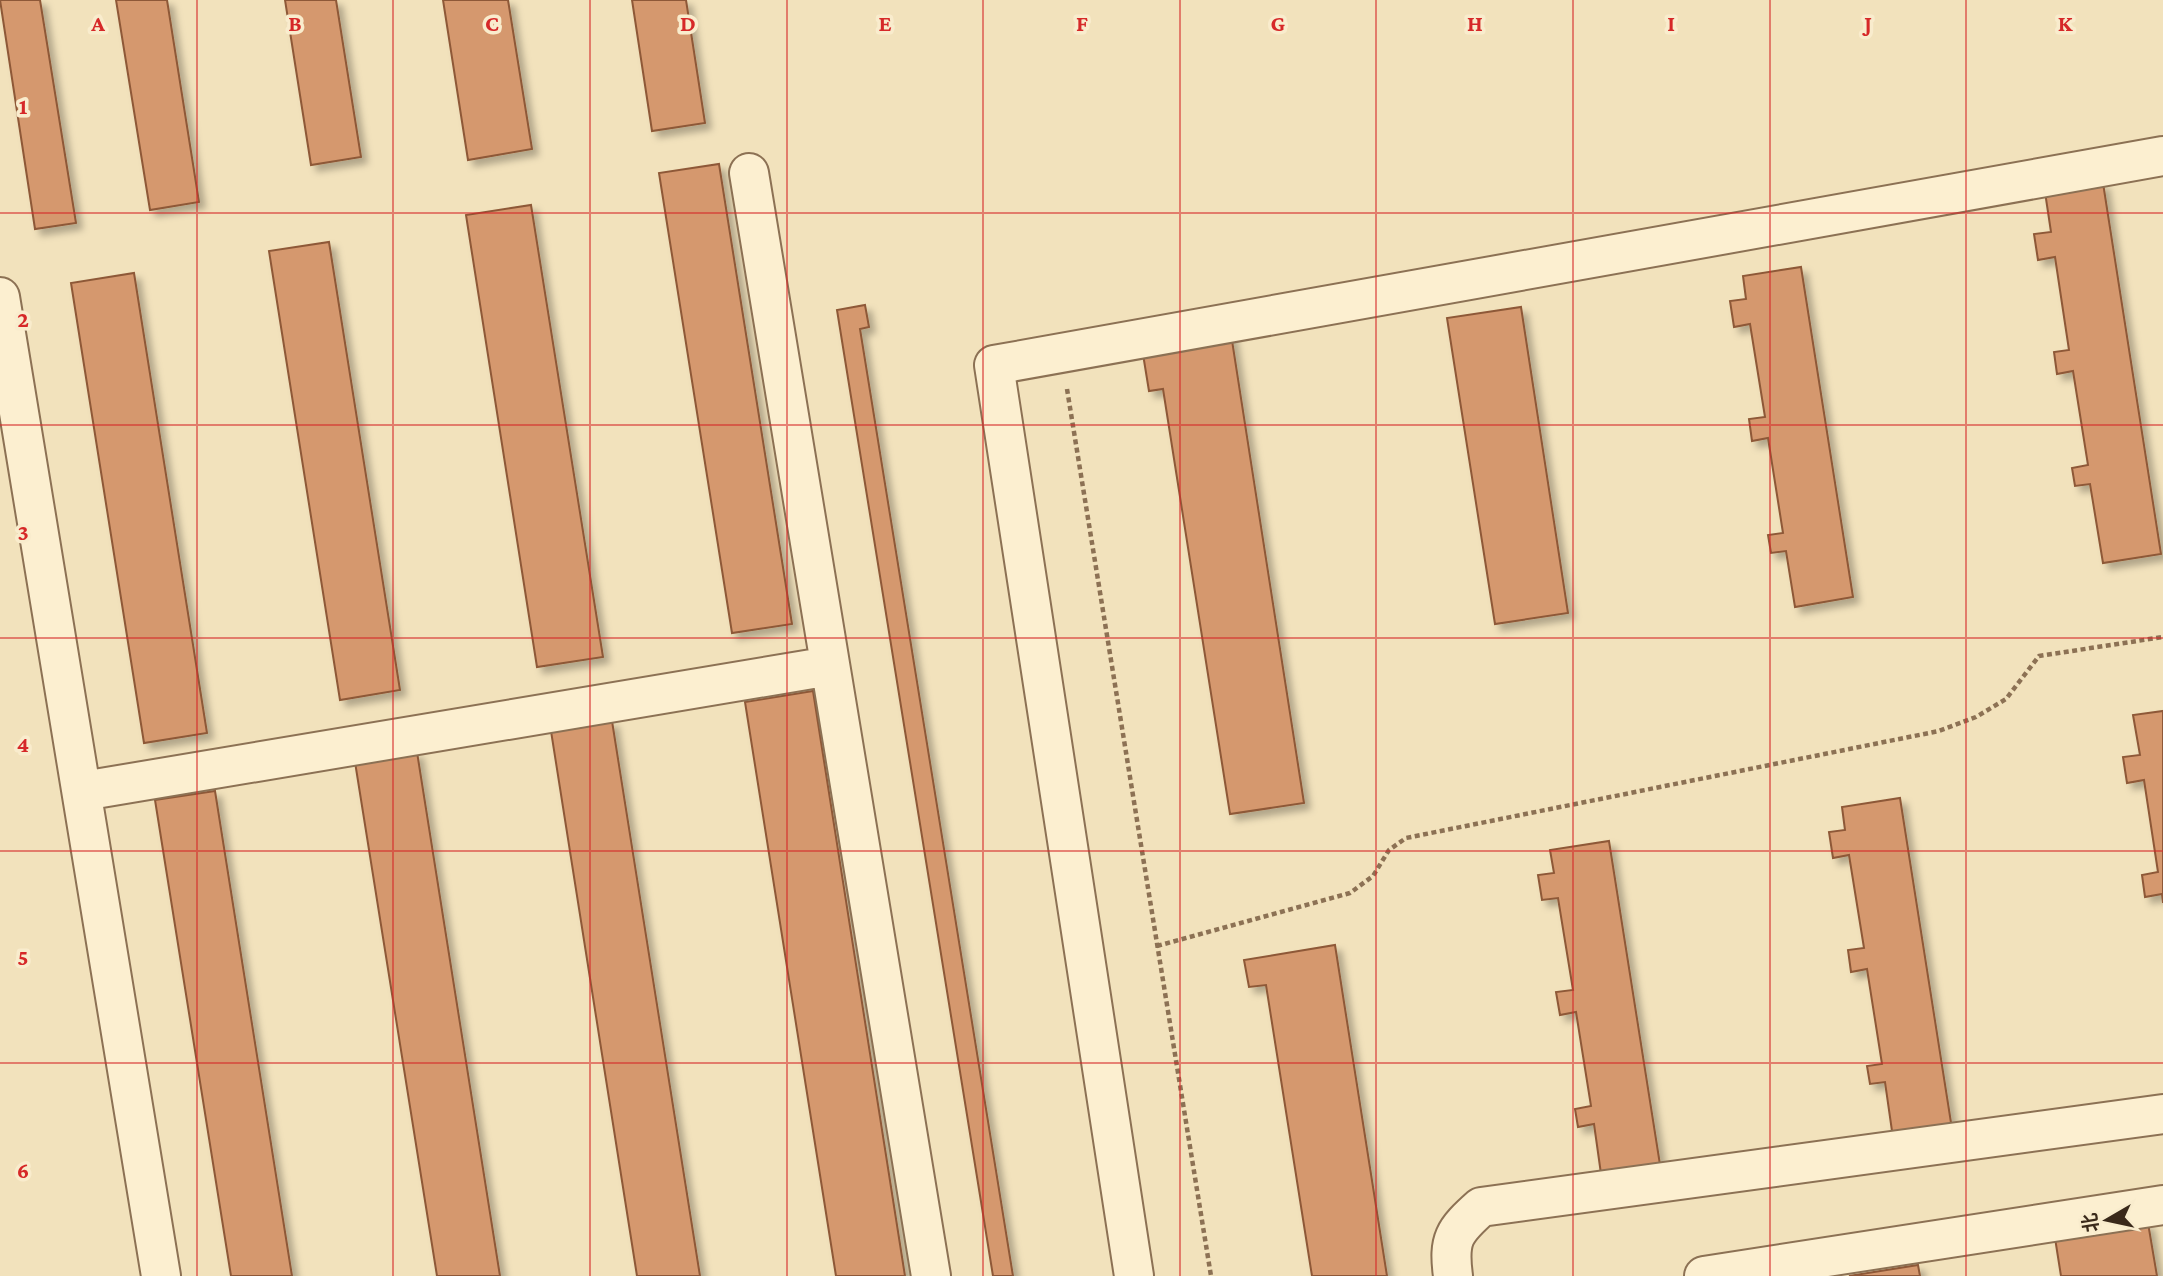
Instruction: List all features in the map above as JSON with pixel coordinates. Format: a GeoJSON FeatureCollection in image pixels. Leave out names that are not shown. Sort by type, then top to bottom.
{"type":"FeatureCollection","features":[{"type":"Feature","properties":{"kind":"lane"},"geometry":{"type":"LineString","coordinates":[[1134,1276],[994,365],[2163,156]]}},
{"type":"Feature","properties":{"kind":"lane"},"geometry":{"type":"LineString","coordinates":[[749,173],[930,1276]]}},
{"type":"Feature","properties":{"kind":"lane"},"geometry":{"type":"LineString","coordinates":[[0,297],[161,1276]]}},
{"type":"Feature","properties":{"kind":"lane"},"geometry":{"type":"LineString","coordinates":[[83,791],[831,666]]}},
{"type":"Feature","properties":{"kind":"lane"},"geometry":{"type":"LineString","coordinates":[[1452,1276],[1449,1248],[1459,1227],[1481,1207],[2163,1114]]}},
{"type":"Feature","properties":{"kind":"lane"},"geometry":{"type":"LineString","coordinates":[[1704,1276],[2163,1205]]}},
{"type":"Feature","properties":{"kind":"path"},"geometry":{"type":"LineString","coordinates":[[1061,353],[1211,1276]]}},
{"type":"Feature","properties":{"kind":"path"},"geometry":{"type":"LineString","coordinates":[[1157,946],[1350,893],[1373,876],[1389,850],[1406,838],[1939,731],[1976,717],[2006,699],[2039,656],[2163,637]]}},
{"type":"Feature","properties":{"kind":"building"},"geometry":{"type":"Polygon","coordinates":[[[0,0],[40,0],[76,223],[35,229],[0,0]]]}},
{"type":"Feature","properties":{"kind":"building"},"geometry":{"type":"Polygon","coordinates":[[[116,0],[167,0],[199,202],[150,210],[116,0]]]}},
{"type":"Feature","properties":{"kind":"building"},"geometry":{"type":"Polygon","coordinates":[[[285,0],[336,0],[361,157],[311,165],[285,0]]]}},
{"type":"Feature","properties":{"kind":"building"},"geometry":{"type":"Polygon","coordinates":[[[443,0],[508,0],[532,149],[468,160],[443,0]]]}},
{"type":"Feature","properties":{"kind":"building"},"geometry":{"type":"Polygon","coordinates":[[[632,0],[686,0],[705,123],[652,131],[632,0]]]}},
{"type":"Feature","properties":{"kind":"building"},"geometry":{"type":"Polygon","coordinates":[[[719,164],[792,624],[732,633],[659,173],[719,164]]]}},
{"type":"Feature","properties":{"kind":"building"},"geometry":{"type":"Polygon","coordinates":[[[2103,183],[2161,554],[2103,563],[2090,484],[2075,486],[2072,468],[2088,465],[2073,371],[2057,374],[2054,352],[2069,350],[2055,257],[2038,260],[2034,234],[2051,232],[2045,192],[2103,183]]]}},
{"type":"Feature","properties":{"kind":"building"},"geometry":{"type":"Polygon","coordinates":[[[531,205],[603,657],[537,667],[466,215],[531,205]]]}},
{"type":"Feature","properties":{"kind":"building"},"geometry":{"type":"Polygon","coordinates":[[[329,242],[400,690],[340,700],[269,251],[329,242]]]}},
{"type":"Feature","properties":{"kind":"building"},"geometry":{"type":"Polygon","coordinates":[[[1801,267],[1853,597],[1795,607],[1786,551],[1771,553],[1768,535],[1783,533],[1768,438],[1752,441],[1749,419],[1765,417],[1750,324],[1734,327],[1730,301],[1746,299],[1743,276],[1801,267]]]}},
{"type":"Feature","properties":{"kind":"building"},"geometry":{"type":"Polygon","coordinates":[[[134,273],[207,733],[144,743],[71,283],[134,273]]]}},
{"type":"Feature","properties":{"kind":"building"},"geometry":{"type":"Polygon","coordinates":[[[865,305],[869,327],[860,329],[1013,1276],[993,1276],[837,310],[865,305]]]}},
{"type":"Feature","properties":{"kind":"building"},"geometry":{"type":"Polygon","coordinates":[[[1521,307],[1568,613],[1495,624],[1447,318],[1521,307]]]}},
{"type":"Feature","properties":{"kind":"building"},"geometry":{"type":"Polygon","coordinates":[[[1231,334],[1304,803],[1230,814],[1163,389],[1149,391],[1142,348],[1231,334]]]}},
{"type":"Feature","properties":{"kind":"building"},"geometry":{"type":"Polygon","coordinates":[[[813,691],[905,1276],[836,1276],[745,702],[813,691]]]}},
{"type":"Feature","properties":{"kind":"building"},"geometry":{"type":"Polygon","coordinates":[[[2163,711],[2163,903],[2162,894],[2145,897],[2142,875],[2158,872],[2144,780],[2127,783],[2123,757],[2140,755],[2133,715],[2163,711]]]}},
{"type":"Feature","properties":{"kind":"building"},"geometry":{"type":"Polygon","coordinates":[[[612,721],[700,1276],[637,1276],[551,731],[612,721]]]}},
{"type":"Feature","properties":{"kind":"building"},"geometry":{"type":"Polygon","coordinates":[[[417,752],[500,1276],[437,1276],[355,762],[417,752]]]}},
{"type":"Feature","properties":{"kind":"building"},"geometry":{"type":"Polygon","coordinates":[[[215,791],[292,1276],[231,1276],[155,800],[215,791]]]}},
{"type":"Feature","properties":{"kind":"building"},"geometry":{"type":"Polygon","coordinates":[[[1900,798],[1952,1129],[1893,1138],[1885,1082],[1870,1084],[1867,1066],[1882,1064],[1867,969],[1851,972],[1848,950],[1864,948],[1849,855],[1833,858],[1829,832],[1845,830],[1842,807],[1900,798]]]}},
{"type":"Feature","properties":{"kind":"building"},"geometry":{"type":"Polygon","coordinates":[[[1609,841],[1661,1171],[1602,1181],[1594,1124],[1578,1127],[1575,1109],[1591,1106],[1576,1012],[1560,1015],[1556,992],[1573,990],[1558,898],[1542,900],[1538,875],[1554,873],[1550,850],[1609,841]]]}},
{"type":"Feature","properties":{"kind":"building"},"geometry":{"type":"Polygon","coordinates":[[[1335,945],[1387,1276],[1312,1276],[1266,985],[1249,987],[1244,960],[1335,945]]]}},
{"type":"Feature","properties":{"kind":"building"},"geometry":{"type":"Polygon","coordinates":[[[2148,1223],[2157,1276],[2061,1276],[2055,1238],[2148,1223]]]}},
{"type":"Feature","properties":{"kind":"building"},"geometry":{"type":"Polygon","coordinates":[[[1918,1265],[1920,1276],[1849,1276],[1918,1265]]]}}]}
